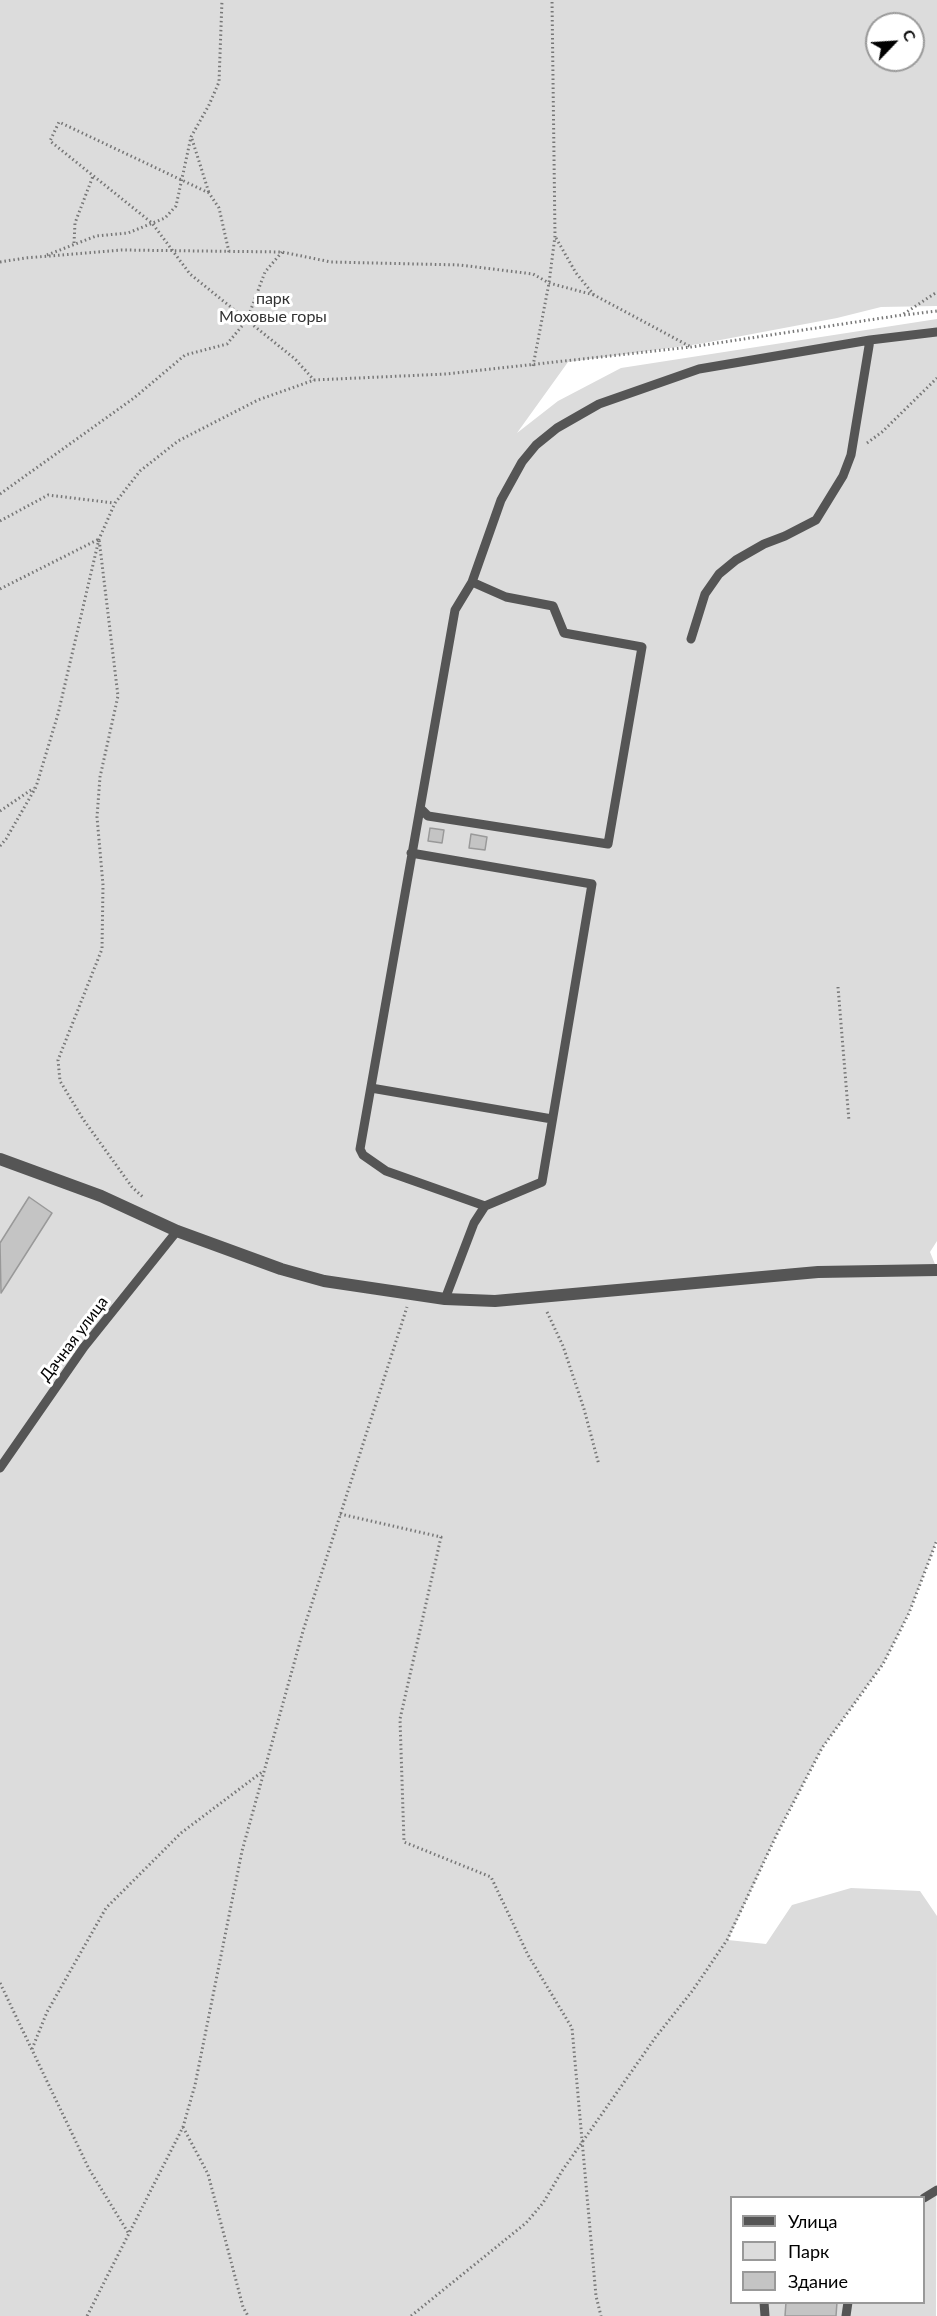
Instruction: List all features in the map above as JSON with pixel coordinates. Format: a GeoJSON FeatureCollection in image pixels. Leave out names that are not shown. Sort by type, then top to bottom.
{"type":"FeatureCollection","features":[{"type":"Feature","properties":{"kind":"street"},"geometry":{"type":"LineString","coordinates":[[0,1159],[101,1196],[177,1231],[280,1269],[324,1281],[411,1295],[495,1301],[818,1272],[937,1270]]}},
{"type":"Feature","properties":{"kind":"lane"},"geometry":{"type":"LineString","coordinates":[[485,1206],[386,1171],[363,1155],[361,1142],[455,610],[472,582],[506,490],[536,444],[557,428],[599,404],[699,369],[870,340],[937,333]]}},
{"type":"Feature","properties":{"kind":"lane"},"geometry":{"type":"LineString","coordinates":[[691,639],[705,594],[719,574],[736,560],[816,520],[843,476],[851,455],[870,340]]}},
{"type":"Feature","properties":{"kind":"lane"},"geometry":{"type":"LineString","coordinates":[[421,809],[428,816],[609,844],[642,647],[564,633],[554,606],[506,597],[472,582]]}},
{"type":"Feature","properties":{"kind":"lane"},"geometry":{"type":"LineString","coordinates":[[411,853],[592,884],[542,1182],[485,1206],[474,1223],[445,1299]]}},
{"type":"Feature","properties":{"kind":"lane"},"geometry":{"type":"LineString","coordinates":[[371,1088],[552,1119]]}},
{"type":"Feature","properties":{"kind":"lane","name":"Дачная улица"},"geometry":{"type":"LineString","coordinates":[[0,1468],[84,1347],[177,1231]]}},
{"type":"Feature","properties":{"kind":"path"},"geometry":{"type":"LineString","coordinates":[[42,257],[96,236],[128,233],[165,218],[176,206],[191,137],[219,82],[222,0]]}},
{"type":"Feature","properties":{"kind":"path"},"geometry":{"type":"LineString","coordinates":[[533,366],[549,283],[555,236],[552,0]]}},
{"type":"Feature","properties":{"kind":"path"},"geometry":{"type":"LineString","coordinates":[[209,193],[59,122],[50,141],[152,223],[190,274],[295,359],[314,380]]}},
{"type":"Feature","properties":{"kind":"path"},"geometry":{"type":"LineString","coordinates":[[191,137],[209,193],[219,208],[228,252]]}},
{"type":"Feature","properties":{"kind":"path"},"geometry":{"type":"LineString","coordinates":[[74,243],[75,223],[93,176]]}},
{"type":"Feature","properties":{"kind":"path"},"geometry":{"type":"LineString","coordinates":[[555,236],[576,273],[594,295]]}},
{"type":"Feature","properties":{"kind":"path"},"geometry":{"type":"LineString","coordinates":[[0,264],[7,261],[122,250],[282,252],[331,262],[460,265],[533,274],[549,283],[594,295],[691,347]]}},
{"type":"Feature","properties":{"kind":"path"},"geometry":{"type":"LineString","coordinates":[[0,494],[134,398],[185,355],[227,344],[247,320],[265,272],[282,252]]}},
{"type":"Feature","properties":{"kind":"path"},"geometry":{"type":"LineString","coordinates":[[903,315],[937,292]]}},
{"type":"Feature","properties":{"kind":"path"},"geometry":{"type":"LineString","coordinates":[[0,846],[36,787],[58,714],[99,539],[115,503],[140,471],[178,441],[258,400],[314,380],[446,374],[533,366],[691,347],[937,311]]}},
{"type":"Feature","properties":{"kind":"path"},"geometry":{"type":"LineString","coordinates":[[851,455],[882,432],[937,378]]}},
{"type":"Feature","properties":{"kind":"path"},"geometry":{"type":"LineString","coordinates":[[0,521],[48,495],[115,503]]}},
{"type":"Feature","properties":{"kind":"path"},"geometry":{"type":"LineString","coordinates":[[0,589],[99,539]]}},
{"type":"Feature","properties":{"kind":"path"},"geometry":{"type":"LineString","coordinates":[[99,539],[118,696],[100,777],[97,817],[103,885],[102,948],[58,1060],[60,1081],[83,1119],[132,1186],[147,1201]]}},
{"type":"Feature","properties":{"kind":"path"},"geometry":{"type":"LineString","coordinates":[[0,811],[36,787]]}},
{"type":"Feature","properties":{"kind":"path"},"geometry":{"type":"LineString","coordinates":[[838,987],[849,1121]]}},
{"type":"Feature","properties":{"kind":"path"},"geometry":{"type":"LineString","coordinates":[[87,2316],[183,2127],[195,2085],[242,1851],[303,1631],[411,1295]]}},
{"type":"Feature","properties":{"kind":"path"},"geometry":{"type":"LineString","coordinates":[[539,1297],[563,1346],[584,1409],[598,1465]]}},
{"type":"Feature","properties":{"kind":"path"},"geometry":{"type":"LineString","coordinates":[[340,1515],[441,1537],[400,1719],[404,1842],[491,1877],[528,1955],[572,2028],[596,2295],[601,2316]]}},
{"type":"Feature","properties":{"kind":"path"},"geometry":{"type":"LineString","coordinates":[[411,2316],[526,2223],[543,2204],[582,2142],[727,1940],[777,1834],[822,1748],[883,1664],[909,1613],[937,1540]]}},
{"type":"Feature","properties":{"kind":"path"},"geometry":{"type":"LineString","coordinates":[[32,2049],[46,2012],[106,1908],[181,1833],[264,1771]]}},
{"type":"Feature","properties":{"kind":"path"},"geometry":{"type":"LineString","coordinates":[[0,1983],[89,2169],[129,2234]]}},
{"type":"Feature","properties":{"kind":"path"},"geometry":{"type":"LineString","coordinates":[[183,2127],[208,2174],[243,2307],[248,2316]]}},
{"type":"Feature","properties":{"kind":"green space","name":"парк Моховые горы"},"geometry":{"type":"Polygon","coordinates":[[[0,0],[937,0],[937,306],[881,307],[837,318],[699,344],[568,362],[517,433],[558,401],[621,368],[937,319],[937,1241],[930,1252],[937,1269],[937,1540],[909,1613],[883,1664],[822,1748],[777,1834],[728,1940],[766,1944],[792,1905],[851,1888],[920,1891],[937,1916],[936,2316],[0,2316],[0,0]]]}},
{"type":"Feature","properties":{"kind":"building"},"geometry":{"type":"Polygon","coordinates":[[[430,828],[444,830],[442,843],[428,841],[430,828]]]}},
{"type":"Feature","properties":{"kind":"building"},"geometry":{"type":"Polygon","coordinates":[[[471,834],[487,837],[485,850],[469,848],[471,834]]]}},
{"type":"Feature","properties":{"kind":"building"},"geometry":{"type":"Polygon","coordinates":[[[29,1197],[52,1213],[1,1293],[0,1243],[29,1197]]]}},
{"type":"Feature","properties":{"kind":"building"},"geometry":{"type":"Polygon","coordinates":[[[786,2304],[837,2304],[836,2316],[785,2316],[786,2304]]]}}]}
